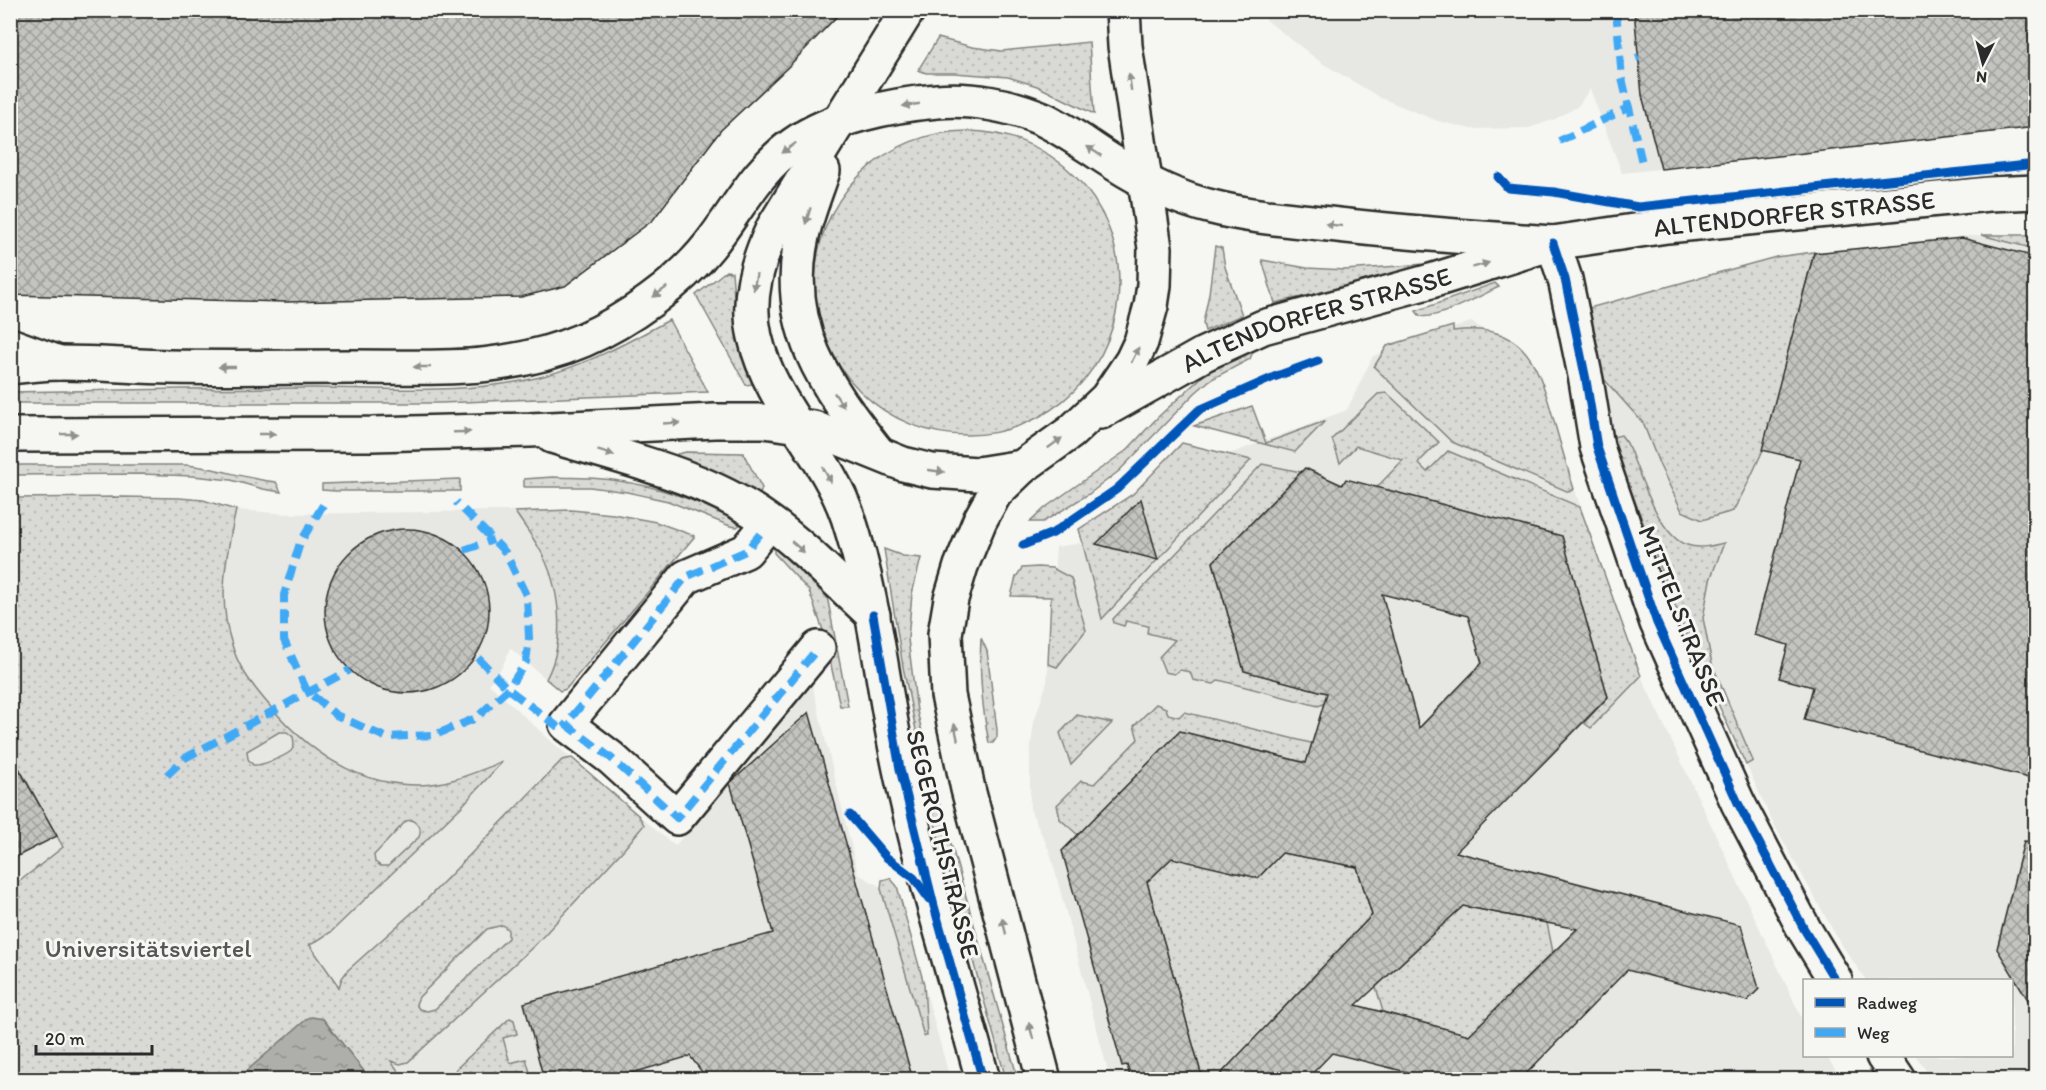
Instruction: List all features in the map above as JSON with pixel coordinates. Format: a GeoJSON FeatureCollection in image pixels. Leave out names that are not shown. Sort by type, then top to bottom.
{"type":"FeatureCollection","features":[{"type":"Feature","properties":{"kind":"main road"},"geometry":{"type":"LineString","coordinates":[[880,455],[846,412],[823,375],[805,337],[796,285],[802,237],[840,121],[908,10]]}},
{"type":"Feature","properties":{"kind":"main road"},"geometry":{"type":"LineString","coordinates":[[1088,418],[1121,380],[1140,342],[1149,315],[1154,285],[1155,256],[1125,46],[1124,10]]}},
{"type":"Feature","properties":{"kind":"main road","name":"ALTENDORFER STRASSE"},"geometry":{"type":"LineString","coordinates":[[59,363],[168,367],[450,368],[502,364],[552,352],[615,324],[690,267],[709,246],[755,181],[780,154],[814,132],[840,121],[900,106],[933,101],[1004,106],[1044,120],[1144,181],[1200,204],[1261,216],[1392,232],[1553,243]]}},
{"type":"Feature","properties":{"kind":"main road","name":"SEGEROTHSTRASSE"},"geometry":{"type":"LineString","coordinates":[[840,121],[773,228],[763,249],[753,290],[752,321],[761,362],[839,495],[862,564],[900,769],[934,906],[983,1080]]}},
{"type":"Feature","properties":{"kind":"main road","name":"ALTENDORFER STRASSE"},"geometry":{"type":"LineString","coordinates":[[1088,418],[1204,354],[1263,327],[1431,281],[1553,243],[1667,226],[1989,194],[2036,192]]}},
{"type":"Feature","properties":{"kind":"main road","name":"MITTELSTRASSE"},"geometry":{"type":"LineString","coordinates":[[1553,243],[1565,279],[1597,447],[1657,623],[1737,803],[1804,929],[1834,979]]}},
{"type":"Feature","properties":{"kind":"main road"},"geometry":{"type":"LineString","coordinates":[[10,345],[59,363]]}},
{"type":"Feature","properties":{"kind":"main road"},"geometry":{"type":"LineString","coordinates":[[10,367],[59,363]]}},
{"type":"Feature","properties":{"kind":"main road","name":"SEGEROTHSTRASSE"},"geometry":{"type":"LineString","coordinates":[[1044,1080],[961,758],[948,695],[945,634],[951,599],[961,566],[980,520],[995,493],[1022,467],[1088,418]]}},
{"type":"Feature","properties":{"kind":"main road"},"geometry":{"type":"LineString","coordinates":[[10,435],[372,435],[725,420],[764,421],[797,424],[828,432],[880,455],[913,466],[959,474],[1000,472],[1022,467]]}},
{"type":"Feature","properties":{"kind":"main road"},"geometry":{"type":"LineString","coordinates":[[530,430],[699,483],[744,505],[768,521],[873,615]]}},
{"type":"Feature","properties":{"kind":"main road"},"geometry":{"type":"LineString","coordinates":[[760,534],[746,551],[686,577],[566,724],[611,758],[677,818],[818,648]]}},
{"type":"Feature","properties":{"kind":"main road"},"geometry":{"type":"LineString","coordinates":[[1884,1057],[1899,1080]]}},
{"type":"Feature","properties":{"kind":"shaded area"},"geometry":{"type":"Polygon","coordinates":[[[1265,11],[2035,11],[2035,128],[1622,173],[1590,89],[1577,107],[1555,119],[1529,128],[1471,129],[1438,121],[1381,98],[1322,63],[1266,20],[1265,11]]]}},
{"type":"Feature","properties":{"kind":"shaded area"},"geometry":{"type":"Polygon","coordinates":[[[1970,236],[2035,237],[2035,1079],[1932,1079],[1917,1057],[2013,1057],[2013,979],[1865,979],[1839,941],[1772,821],[1684,629],[1616,452],[1589,308],[1776,257],[1970,236]]]}},
{"type":"Feature","properties":{"kind":"shaded area"},"geometry":{"type":"Polygon","coordinates":[[[1471,322],[1532,359],[1540,374],[1563,457],[1641,676],[1803,1021],[1803,1057],[1827,1057],[1842,1079],[1110,1079],[1050,852],[1030,809],[1030,754],[1034,722],[1047,682],[1056,547],[1082,543],[1184,471],[1347,410],[1373,356],[1471,322]]]}},
{"type":"Feature","properties":{"kind":"shaded area"},"geometry":{"type":"Polygon","coordinates":[[[236,510],[287,514],[571,510],[613,514],[656,522],[695,536],[566,689],[560,691],[510,648],[502,667],[489,684],[552,742],[675,846],[811,680],[858,874],[900,898],[950,1079],[404,1079],[301,933],[201,758],[279,718],[244,674],[227,626],[223,575],[236,510]]]}},
{"type":"Feature","properties":{"kind":"shaded area"},"geometry":{"type":"Polygon","coordinates":[[[10,741],[68,844],[11,888],[10,888],[10,741]]]}},
{"type":"Feature","properties":{"kind":"green space"},"geometry":{"type":"Polygon","coordinates":[[[938,38],[972,47],[1002,51],[1089,42],[1094,114],[1037,86],[1008,77],[926,73],[918,70],[938,38]]]}},
{"type":"Feature","properties":{"kind":"green space"},"geometry":{"type":"Polygon","coordinates":[[[952,131],[982,131],[1011,137],[1039,149],[1064,165],[1085,186],[1101,211],[1113,239],[1119,268],[1119,298],[1108,341],[1094,368],[1075,391],[1052,410],[1025,424],[982,435],[952,435],[923,429],[895,417],[870,401],[849,380],[833,355],[821,327],[815,298],[815,268],[821,239],[833,211],[849,186],[870,165],[895,149],[923,137],[952,131]]]}},
{"type":"Feature","properties":{"kind":"green space"},"geometry":{"type":"Polygon","coordinates":[[[1981,235],[2035,235],[2035,249],[1981,235]]]}},
{"type":"Feature","properties":{"kind":"green space"},"geometry":{"type":"Polygon","coordinates":[[[1215,246],[1222,248],[1225,267],[1242,315],[1205,331],[1203,323],[1215,246]]]}},
{"type":"Feature","properties":{"kind":"green space"},"geometry":{"type":"Polygon","coordinates":[[[1814,252],[1763,450],[1746,487],[1733,511],[1702,520],[1682,511],[1660,466],[1643,423],[1602,377],[1589,308],[1776,257],[1814,252]]]}},
{"type":"Feature","properties":{"kind":"green space"},"geometry":{"type":"Polygon","coordinates":[[[1262,260],[1307,268],[1345,270],[1425,264],[1428,266],[1426,269],[1275,303],[1262,260]]]}},
{"type":"Feature","properties":{"kind":"green space"},"geometry":{"type":"Polygon","coordinates":[[[726,271],[732,272],[736,322],[753,384],[746,385],[696,295],[726,271]]]}},
{"type":"Feature","properties":{"kind":"green space"},"geometry":{"type":"Polygon","coordinates":[[[1495,283],[1499,287],[1448,311],[1420,316],[1416,311],[1495,283]]]}},
{"type":"Feature","properties":{"kind":"green space"},"geometry":{"type":"Polygon","coordinates":[[[669,320],[708,392],[441,403],[11,403],[11,392],[276,388],[428,389],[512,383],[557,372],[590,360],[669,320]]]}},
{"type":"Feature","properties":{"kind":"green space"},"geometry":{"type":"Polygon","coordinates":[[[1453,326],[1453,331],[1494,332],[1510,338],[1531,360],[1546,394],[1574,489],[1569,492],[1452,442],[1374,367],[1387,346],[1453,326]]]}},
{"type":"Feature","properties":{"kind":"green space"},"geometry":{"type":"Polygon","coordinates":[[[1253,351],[1250,359],[1210,380],[1195,393],[1119,471],[1089,494],[1043,522],[1030,522],[1046,507],[1127,450],[1158,417],[1215,365],[1253,351]]]}},
{"type":"Feature","properties":{"kind":"green space"},"geometry":{"type":"Polygon","coordinates":[[[1387,393],[1439,442],[1418,463],[1427,472],[1448,451],[1580,507],[1641,676],[1591,728],[1584,723],[1608,697],[1562,536],[1377,487],[1403,460],[1356,446],[1340,463],[1332,439],[1378,394],[1387,393]]]}},
{"type":"Feature","properties":{"kind":"green space"},"geometry":{"type":"Polygon","coordinates":[[[1252,406],[1266,443],[1325,421],[1295,452],[1194,426],[1252,406]]]}},
{"type":"Feature","properties":{"kind":"green space"},"geometry":{"type":"Polygon","coordinates":[[[1621,435],[1627,443],[1658,516],[1667,529],[1687,545],[1696,547],[1724,543],[1710,580],[1703,618],[1712,664],[1753,761],[1746,765],[1684,629],[1616,452],[1613,437],[1621,435]]]}},
{"type":"Feature","properties":{"kind":"green space"},"geometry":{"type":"Polygon","coordinates":[[[1182,443],[1251,460],[1102,619],[1079,529],[1133,494],[1182,443]]]}},
{"type":"Feature","properties":{"kind":"green space"},"geometry":{"type":"Polygon","coordinates":[[[686,452],[743,453],[762,488],[759,497],[678,459],[677,454],[686,452]]]}},
{"type":"Feature","properties":{"kind":"green space"},"geometry":{"type":"Polygon","coordinates":[[[1262,464],[1301,472],[1213,563],[1244,671],[1342,697],[1318,706],[1219,680],[1214,684],[1193,680],[1190,672],[1180,670],[1174,674],[1165,672],[1159,657],[1175,640],[1147,633],[1148,626],[1126,621],[1124,626],[1114,623],[1113,619],[1262,464]]]}},
{"type":"Feature","properties":{"kind":"green space"},"geometry":{"type":"Polygon","coordinates":[[[11,465],[185,465],[276,482],[281,492],[231,480],[193,476],[11,475],[11,465]]]}},
{"type":"Feature","properties":{"kind":"green space"},"geometry":{"type":"Polygon","coordinates":[[[553,477],[602,479],[651,487],[698,503],[742,523],[737,527],[730,526],[668,501],[627,492],[590,487],[524,487],[524,479],[553,477]]]}},
{"type":"Feature","properties":{"kind":"green space"},"geometry":{"type":"Polygon","coordinates":[[[460,479],[460,491],[322,490],[322,484],[460,479]]]}},
{"type":"Feature","properties":{"kind":"green space","name":"Universitätsviertel"},"geometry":{"type":"Polygon","coordinates":[[[11,498],[179,498],[203,500],[236,510],[226,560],[224,594],[227,628],[241,667],[279,717],[313,748],[332,760],[373,779],[396,784],[441,783],[502,762],[462,806],[331,932],[309,944],[339,987],[348,970],[425,901],[562,760],[572,758],[639,816],[644,825],[535,945],[408,1062],[400,1064],[391,1061],[404,1079],[370,1079],[323,1019],[237,1079],[11,1079],[11,888],[63,847],[11,753],[11,498]],[[279,732],[247,751],[248,759],[253,765],[272,761],[292,749],[293,737],[287,732],[279,732]],[[412,820],[406,821],[374,855],[375,862],[381,866],[388,866],[419,837],[419,825],[412,820]],[[503,925],[487,929],[419,997],[416,1004],[419,1009],[427,1011],[435,1009],[508,938],[508,930],[503,925]]]}},
{"type":"Feature","properties":{"kind":"green space"},"geometry":{"type":"Polygon","coordinates":[[[571,510],[613,514],[656,522],[695,536],[566,689],[560,691],[546,679],[553,664],[559,630],[552,579],[539,548],[515,512],[571,510]]]}},
{"type":"Feature","properties":{"kind":"green space"},"geometry":{"type":"Polygon","coordinates":[[[774,543],[823,589],[827,596],[848,706],[840,706],[824,633],[809,591],[774,553],[774,543]]]}},
{"type":"Feature","properties":{"kind":"green space"},"geometry":{"type":"Polygon","coordinates":[[[884,549],[903,556],[921,558],[912,594],[908,639],[917,711],[939,802],[1018,1079],[1006,1079],[937,832],[903,667],[884,549]]]}},
{"type":"Feature","properties":{"kind":"green space"},"geometry":{"type":"Polygon","coordinates":[[[1022,568],[1052,568],[1071,578],[1086,630],[1057,667],[1048,664],[1051,597],[1011,596],[1016,577],[1022,568]]]}},
{"type":"Feature","properties":{"kind":"green space"},"geometry":{"type":"Polygon","coordinates":[[[981,638],[987,651],[997,730],[997,737],[993,743],[989,743],[983,703],[980,665],[981,638]]]}},
{"type":"Feature","properties":{"kind":"green space"},"geometry":{"type":"Polygon","coordinates":[[[1156,704],[1166,708],[1168,714],[1179,717],[1184,712],[1315,744],[1307,763],[1180,731],[1078,835],[1060,819],[1057,805],[1081,781],[1094,784],[1138,739],[1134,726],[1156,704]]]}},
{"type":"Feature","properties":{"kind":"green space"},"geometry":{"type":"Polygon","coordinates":[[[1077,715],[1112,723],[1071,765],[1060,733],[1077,715]]]}},
{"type":"Feature","properties":{"kind":"green space"},"geometry":{"type":"Polygon","coordinates":[[[1282,853],[1357,867],[1372,915],[1219,1076],[1201,1073],[1147,882],[1172,857],[1258,878],[1282,853]]]}},
{"type":"Feature","properties":{"kind":"green space"},"geometry":{"type":"Polygon","coordinates":[[[890,878],[897,886],[924,984],[927,1036],[924,1036],[881,889],[882,880],[890,878]]]}},
{"type":"Feature","properties":{"kind":"green space"},"geometry":{"type":"Polygon","coordinates":[[[1463,906],[1547,923],[1553,952],[1469,1035],[1383,1012],[1376,987],[1463,906]]]}},
{"type":"Feature","properties":{"kind":"green space"},"geometry":{"type":"Polygon","coordinates":[[[510,1018],[514,1020],[517,1034],[503,1038],[510,1063],[526,1059],[532,1079],[457,1079],[454,1073],[456,1069],[510,1018]]]}},
{"type":"Feature","properties":{"kind":"water"},"geometry":{"type":"Polygon","coordinates":[[[308,1018],[323,1019],[370,1079],[237,1079],[308,1018]]]}},
{"type":"Feature","properties":{"kind":"building"},"geometry":{"type":"Polygon","coordinates":[[[10,10],[843,10],[788,67],[721,130],[653,220],[565,286],[521,297],[286,302],[10,295],[10,10]]]}},
{"type":"Feature","properties":{"kind":"building"},"geometry":{"type":"Polygon","coordinates":[[[1634,10],[2036,10],[2036,127],[1661,169],[1642,95],[1634,10]]]}},
{"type":"Feature","properties":{"kind":"building"},"geometry":{"type":"Polygon","coordinates":[[[1962,238],[2036,257],[2036,780],[1804,720],[1813,687],[1779,678],[1788,645],[1754,635],[1800,459],[1762,450],[1814,253],[1962,238]]]}},
{"type":"Feature","properties":{"kind":"building"},"geometry":{"type":"Polygon","coordinates":[[[1305,468],[1342,485],[1346,479],[1562,536],[1608,697],[1456,852],[1741,925],[1759,989],[1747,1001],[1627,970],[1520,1080],[1438,1080],[1332,1053],[1306,1080],[1215,1080],[1372,915],[1357,867],[1282,853],[1258,878],[1172,858],[1147,882],[1203,1080],[1131,1080],[1127,1065],[1122,1066],[1062,851],[1180,731],[1306,763],[1327,693],[1244,671],[1213,562],[1305,468]],[[1382,594],[1419,728],[1482,663],[1468,616],[1382,594]],[[1463,906],[1356,1005],[1469,1035],[1577,929],[1463,906]]]}},
{"type":"Feature","properties":{"kind":"building"},"geometry":{"type":"Polygon","coordinates":[[[1141,499],[1158,560],[1096,544],[1141,499]]]}},
{"type":"Feature","properties":{"kind":"building"},"geometry":{"type":"Polygon","coordinates":[[[407,529],[423,530],[439,535],[465,553],[483,579],[488,595],[488,627],[483,643],[465,669],[439,687],[423,692],[407,693],[391,692],[375,687],[349,669],[331,643],[326,627],[325,611],[326,595],[331,579],[349,553],[375,535],[391,530],[407,529]]]}},
{"type":"Feature","properties":{"kind":"building"},"geometry":{"type":"Polygon","coordinates":[[[809,712],[913,1080],[708,1080],[690,1056],[608,1080],[544,1080],[524,1003],[773,933],[730,783],[809,712]]]}},
{"type":"Feature","properties":{"kind":"building"},"geometry":{"type":"Polygon","coordinates":[[[10,753],[57,836],[10,860],[10,753]]]}},
{"type":"Feature","properties":{"kind":"building"},"geometry":{"type":"Polygon","coordinates":[[[2024,841],[2036,842],[2036,1013],[1997,949],[2024,841]]]}},
{"type":"Feature","properties":{"kind":"marked path"},"geometry":{"type":"LineString","coordinates":[[1616,10],[1622,78],[1643,167]]}},
{"type":"Feature","properties":{"kind":"marked path"},"geometry":{"type":"LineString","coordinates":[[1559,141],[1628,108]]}},
{"type":"Feature","properties":{"kind":"marked path"},"geometry":{"type":"LineString","coordinates":[[323,505],[300,543],[284,595],[284,640],[307,691],[336,715],[385,737],[435,735],[476,718],[508,689],[526,662],[529,638],[527,597],[505,552],[456,502]]}},
{"type":"Feature","properties":{"kind":"marked path"},"geometry":{"type":"LineString","coordinates":[[760,534],[746,551],[686,577],[566,724],[611,758],[677,818],[818,648]]}},
{"type":"Feature","properties":{"kind":"marked path"},"geometry":{"type":"LineString","coordinates":[[464,550],[493,540]]}},
{"type":"Feature","properties":{"kind":"marked path"},"geometry":{"type":"LineString","coordinates":[[478,658],[508,689],[562,730]]}},
{"type":"Feature","properties":{"kind":"marked path"},"geometry":{"type":"LineString","coordinates":[[167,775],[185,758],[350,670]]}},
{"type":"Feature","properties":{"kind":"cycle path"},"geometry":{"type":"LineString","coordinates":[[1498,177],[1508,188],[1554,192],[1638,207],[2036,164]]}},
{"type":"Feature","properties":{"kind":"cycle path"},"geometry":{"type":"LineString","coordinates":[[1553,243],[1565,279],[1597,447],[1657,623],[1738,803],[1804,929],[1834,979]]}},
{"type":"Feature","properties":{"kind":"cycle path"},"geometry":{"type":"LineString","coordinates":[[1023,545],[1053,533],[1117,489],[1199,410],[1274,377],[1318,361]]}},
{"type":"Feature","properties":{"kind":"cycle path"},"geometry":{"type":"LineString","coordinates":[[873,615],[900,769],[934,906],[983,1080]]}},
{"type":"Feature","properties":{"kind":"cycle path"},"geometry":{"type":"LineString","coordinates":[[850,815],[886,857],[914,878],[929,899]]}}]}
